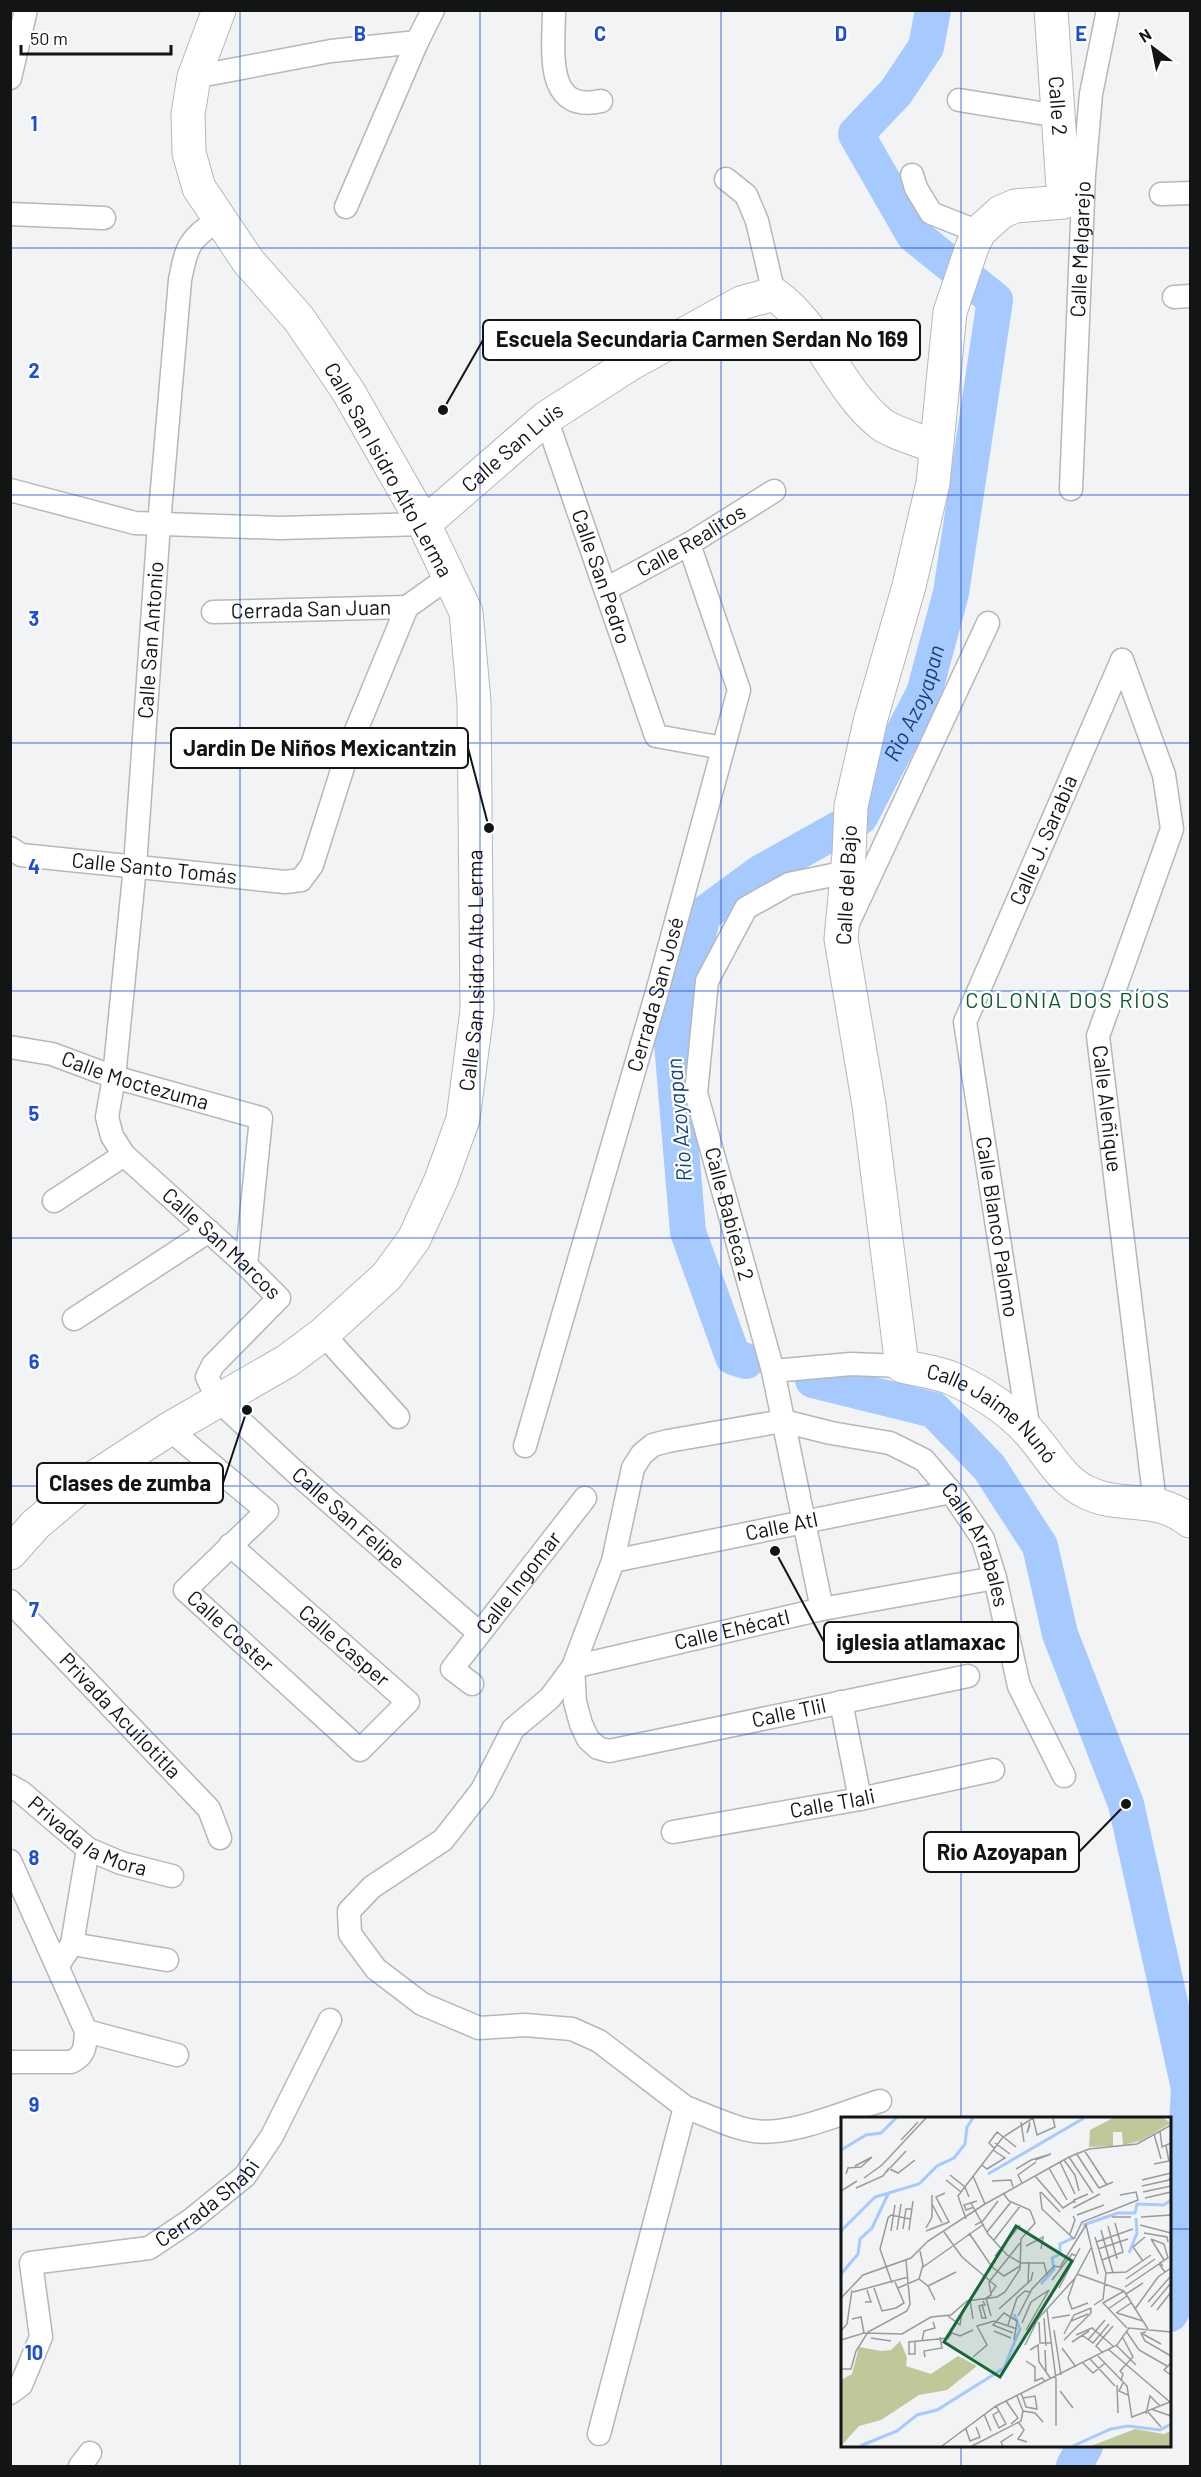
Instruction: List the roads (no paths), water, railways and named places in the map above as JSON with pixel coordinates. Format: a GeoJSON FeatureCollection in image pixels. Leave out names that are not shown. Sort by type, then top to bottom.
{"type":"FeatureCollection","features":[{"type":"Feature","properties":{"kind":"street"},"geometry":{"type":"LineString","coordinates":[[10,78],[26,10]]}},
{"type":"Feature","properties":{"kind":"street","name":"Calle San Isidro Alto Lerma"},"geometry":{"type":"LineString","coordinates":[[10,1553],[36,1524],[81,1486],[169,1429],[287,1361],[323,1334],[387,1276],[414,1239],[441,1180],[463,1119],[477,1011],[474,702],[466,612],[424,524],[348,391],[299,319],[248,261],[199,188],[189,153],[188,114],[194,77],[219,10]]}},
{"type":"Feature","properties":{"kind":"street"},"geometry":{"type":"LineString","coordinates":[[346,207],[433,10]]}},
{"type":"Feature","properties":{"kind":"street"},"geometry":{"type":"LineString","coordinates":[[554,10],[555,73],[561,90],[571,101],[585,105],[601,101]]}},
{"type":"Feature","properties":{"kind":"street","name":"Calle 2"},"geometry":{"type":"LineString","coordinates":[[1051,10],[1058,116],[1074,201]]}},
{"type":"Feature","properties":{"kind":"street","name":"Calle Melgarejo"},"geometry":{"type":"LineString","coordinates":[[1071,489],[1074,201],[1091,94],[1108,10]]}},
{"type":"Feature","properties":{"kind":"street"},"geometry":{"type":"LineString","coordinates":[[194,77],[331,51],[417,42]]}},
{"type":"Feature","properties":{"kind":"street"},"geometry":{"type":"LineString","coordinates":[[959,100],[1058,116]]}},
{"type":"Feature","properties":{"kind":"street"},"geometry":{"type":"LineString","coordinates":[[912,175],[916,188],[930,213],[975,240],[1001,212],[1015,206],[1074,201]]}},
{"type":"Feature","properties":{"kind":"street"},"geometry":{"type":"LineString","coordinates":[[726,179],[746,195],[757,221],[774,294],[791,306],[856,400],[881,425],[936,447]]}},
{"type":"Feature","properties":{"kind":"street"},"geometry":{"type":"LineString","coordinates":[[1161,194],[1191,193]]}},
{"type":"Feature","properties":{"kind":"street"},"geometry":{"type":"LineString","coordinates":[[10,214],[104,218]]}},
{"type":"Feature","properties":{"kind":"street","name":"Calle San Antonio"},"geometry":{"type":"LineString","coordinates":[[114,1077],[135,866],[159,524],[180,280],[185,253],[194,237],[219,219]]}},
{"type":"Feature","properties":{"kind":"street","name":"Calle del Bajo"},"geometry":{"type":"LineString","coordinates":[[902,1366],[869,1105],[841,939],[851,806],[871,718],[915,563],[933,483],[947,362],[950,312],[975,240]]}},
{"type":"Feature","properties":{"kind":"street","name":"Calle San Luis"},"geometry":{"type":"LineString","coordinates":[[424,524],[546,418],[630,364],[741,303],[774,294]]}},
{"type":"Feature","properties":{"kind":"street","name":"Calle San Pedro"},"geometry":{"type":"LineString","coordinates":[[546,418],[656,736],[723,748]]}},
{"type":"Feature","properties":{"kind":"street"},"geometry":{"type":"LineString","coordinates":[[10,490],[135,523],[280,528],[424,524]]}},
{"type":"Feature","properties":{"kind":"street","name":"Calle Realitos"},"geometry":{"type":"LineString","coordinates":[[606,589],[690,544],[774,491]]}},
{"type":"Feature","properties":{"kind":"street","name":"Cerrada San José"},"geometry":{"type":"LineString","coordinates":[[525,1446],[657,992],[739,690],[690,544]]}},
{"type":"Feature","properties":{"kind":"street"},"geometry":{"type":"LineString","coordinates":[[407,607],[449,577]]}},
{"type":"Feature","properties":{"kind":"street","name":"Calle Santo Tomás"},"geometry":{"type":"LineString","coordinates":[[10,848],[21,855],[285,882],[301,880],[312,865],[350,745],[407,607]]}},
{"type":"Feature","properties":{"kind":"street","name":"Cerrada San Juan"},"geometry":{"type":"LineString","coordinates":[[213,612],[407,607]]}},
{"type":"Feature","properties":{"kind":"street"},"geometry":{"type":"LineString","coordinates":[[841,939],[988,623]]}},
{"type":"Feature","properties":{"kind":"street","name":"Calle J. Sarabia"},"geometry":{"type":"LineString","coordinates":[[965,1022],[1122,660]]}},
{"type":"Feature","properties":{"kind":"street","name":"Calle Aleñique"},"geometry":{"type":"LineString","coordinates":[[1122,660],[1164,775],[1172,829],[1098,1036],[1155,1503]]}},
{"type":"Feature","properties":{"kind":"street","name":"Calle Babieca 2"},"geometry":{"type":"LineString","coordinates":[[783,1420],[773,1371],[696,1093],[707,981],[746,908],[789,884],[848,863]]}},
{"type":"Feature","properties":{"kind":"street","name":"Calle Blanco Palomo"},"geometry":{"type":"LineString","coordinates":[[965,1022],[1029,1431]]}},
{"type":"Feature","properties":{"kind":"street","name":"Calle Moctezuma"},"geometry":{"type":"LineString","coordinates":[[10,1047],[52,1054],[114,1077],[261,1118],[246,1265]]}},
{"type":"Feature","properties":{"kind":"street","name":"Calle San Marcos"},"geometry":{"type":"LineString","coordinates":[[114,1077],[107,1117],[112,1136],[124,1155],[246,1265],[279,1298],[213,1365],[207,1377],[219,1401]]}},
{"type":"Feature","properties":{"kind":"street"},"geometry":{"type":"LineString","coordinates":[[54,1201],[124,1155]]}},
{"type":"Feature","properties":{"kind":"street"},"geometry":{"type":"LineString","coordinates":[[74,1320],[209,1231]]}},
{"type":"Feature","properties":{"kind":"street"},"geometry":{"type":"LineString","coordinates":[[323,1334],[398,1417]]}},
{"type":"Feature","properties":{"kind":"street","name":"Calle Jaime Nunó"},"geometry":{"type":"LineString","coordinates":[[773,1371],[851,1364],[902,1366],[950,1378],[996,1403],[1029,1431],[1059,1471],[1086,1492],[1118,1501],[1155,1503],[1180,1513],[1191,1521]]}},
{"type":"Feature","properties":{"kind":"street","name":"Calle San Felipe"},"geometry":{"type":"LineString","coordinates":[[219,1401],[293,1470],[479,1633]]}},
{"type":"Feature","properties":{"kind":"street"},"geometry":{"type":"LineString","coordinates":[[783,1420],[822,1609]]}},
{"type":"Feature","properties":{"kind":"street","name":"Calle Arrabales"},"geometry":{"type":"LineString","coordinates":[[609,1751],[598,1748],[588,1739],[581,1724],[575,1702],[573,1668],[613,1561],[633,1468],[642,1454],[653,1445],[783,1420],[831,1433],[890,1443],[924,1460],[951,1492],[982,1539],[996,1578],[1020,1686],[1064,1776]]}},
{"type":"Feature","properties":{"kind":"street","name":"Calle Coster"},"geometry":{"type":"LineString","coordinates":[[169,1429],[267,1511],[185,1590],[360,1750]]}},
{"type":"Feature","properties":{"kind":"street","name":"Calle Atl"},"geometry":{"type":"LineString","coordinates":[[613,1561],[951,1492]]}},
{"type":"Feature","properties":{"kind":"street","name":"Calle Ingomar"},"geometry":{"type":"LineString","coordinates":[[471,1684],[452,1669],[585,1498]]}},
{"type":"Feature","properties":{"kind":"street","name":"Calle Casper"},"geometry":{"type":"LineString","coordinates":[[230,1545],[408,1702],[360,1750]]}},
{"type":"Feature","properties":{"kind":"street","name":"Calle Ehécatl"},"geometry":{"type":"LineString","coordinates":[[573,1668],[822,1609],[996,1578]]}},
{"type":"Feature","properties":{"kind":"street","name":"Privada Acuilotitla"},"geometry":{"type":"LineString","coordinates":[[10,1601],[209,1809],[220,1838]]}},
{"type":"Feature","properties":{"kind":"street"},"geometry":{"type":"LineString","coordinates":[[573,1668],[550,1698],[513,1730],[482,1790],[443,1840],[372,1887],[349,1911],[350,1934],[376,1969],[422,2004],[479,2028],[525,2025],[572,2030],[599,2042],[685,2107],[754,2132],[776,2131],[805,2125],[880,2101]]}},
{"type":"Feature","properties":{"kind":"street","name":"Calle Tlil"},"geometry":{"type":"LineString","coordinates":[[609,1751],[968,1676]]}},
{"type":"Feature","properties":{"kind":"street"},"geometry":{"type":"LineString","coordinates":[[841,1702],[860,1799]]}},
{"type":"Feature","properties":{"kind":"street","name":"Calle Tlali"},"geometry":{"type":"LineString","coordinates":[[673,1832],[860,1799],[993,1770]]}},
{"type":"Feature","properties":{"kind":"street","name":"Privada la Mora"},"geometry":{"type":"LineString","coordinates":[[10,1786],[21,1792],[88,1849],[121,1863],[172,1876]]}},
{"type":"Feature","properties":{"kind":"street"},"geometry":{"type":"LineString","coordinates":[[58,1965],[72,1944],[88,1849]]}},
{"type":"Feature","properties":{"kind":"street"},"geometry":{"type":"LineString","coordinates":[[10,1861],[58,1965],[85,2042],[80,2058],[70,2062],[10,2062]]}},
{"type":"Feature","properties":{"kind":"street"},"geometry":{"type":"LineString","coordinates":[[72,1944],[167,1960]]}},
{"type":"Feature","properties":{"kind":"street","name":"Cerrada Shabi"},"geometry":{"type":"LineString","coordinates":[[10,2393],[21,2385],[40,2337],[31,2263],[149,2248],[191,2220],[245,2176],[272,2136],[330,2020]]}},
{"type":"Feature","properties":{"kind":"street"},"geometry":{"type":"LineString","coordinates":[[85,2042],[177,2055]]}},
{"type":"Feature","properties":{"kind":"street"},"geometry":{"type":"LineString","coordinates":[[599,2434],[685,2107]]}},
{"type":"Feature","properties":{"kind":"waterway","name":"Rio Azoyapan"},"geometry":{"type":"LineString","coordinates":[[746,1361],[733,1357],[688,1232],[672,1043],[703,915],[760,873],[860,817],[924,693],[951,593],[995,300],[914,235],[856,134],[896,92],[926,47],[933,10]]}},
{"type":"Feature","properties":{"kind":"waterway","name":"Rio Azoyapan"},"geometry":{"type":"LineString","coordinates":[[813,1380],[934,1410],[989,1467],[1040,1546],[1060,1634],[1126,1804],[1189,2088],[1177,2302],[1171,2312]]}},
{"type":"Feature","properties":{"kind":"waterway","name":"Rio Azoyapan"},"geometry":{"type":"LineString","coordinates":[[1074,2466],[1084,2447]]}},
{"type":"Feature","properties":{"kind":"place","name":"Escuela Secundaria Carmen Serdan No 169"},"geometry":{"type":"Point","coordinates":[443,410]}},
{"type":"Feature","properties":{"kind":"place","name":"Jardin De Niños Mexicantzin"},"geometry":{"type":"Point","coordinates":[489,828]}},
{"type":"Feature","properties":{"kind":"place","name":"Clases de zumba"},"geometry":{"type":"Point","coordinates":[247,1410]}},
{"type":"Feature","properties":{"kind":"place","name":"iglesia atlamaxac"},"geometry":{"type":"Point","coordinates":[775,1551]}},
{"type":"Feature","properties":{"kind":"place","name":"Rio Azoyapan"},"geometry":{"type":"Point","coordinates":[1126,1804]}},
{"type":"Feature","properties":{"kind":"district","name":"COLONIA DOS RÍOS"},"geometry":{"type":"Point","coordinates":[1068,1000]}}]}
